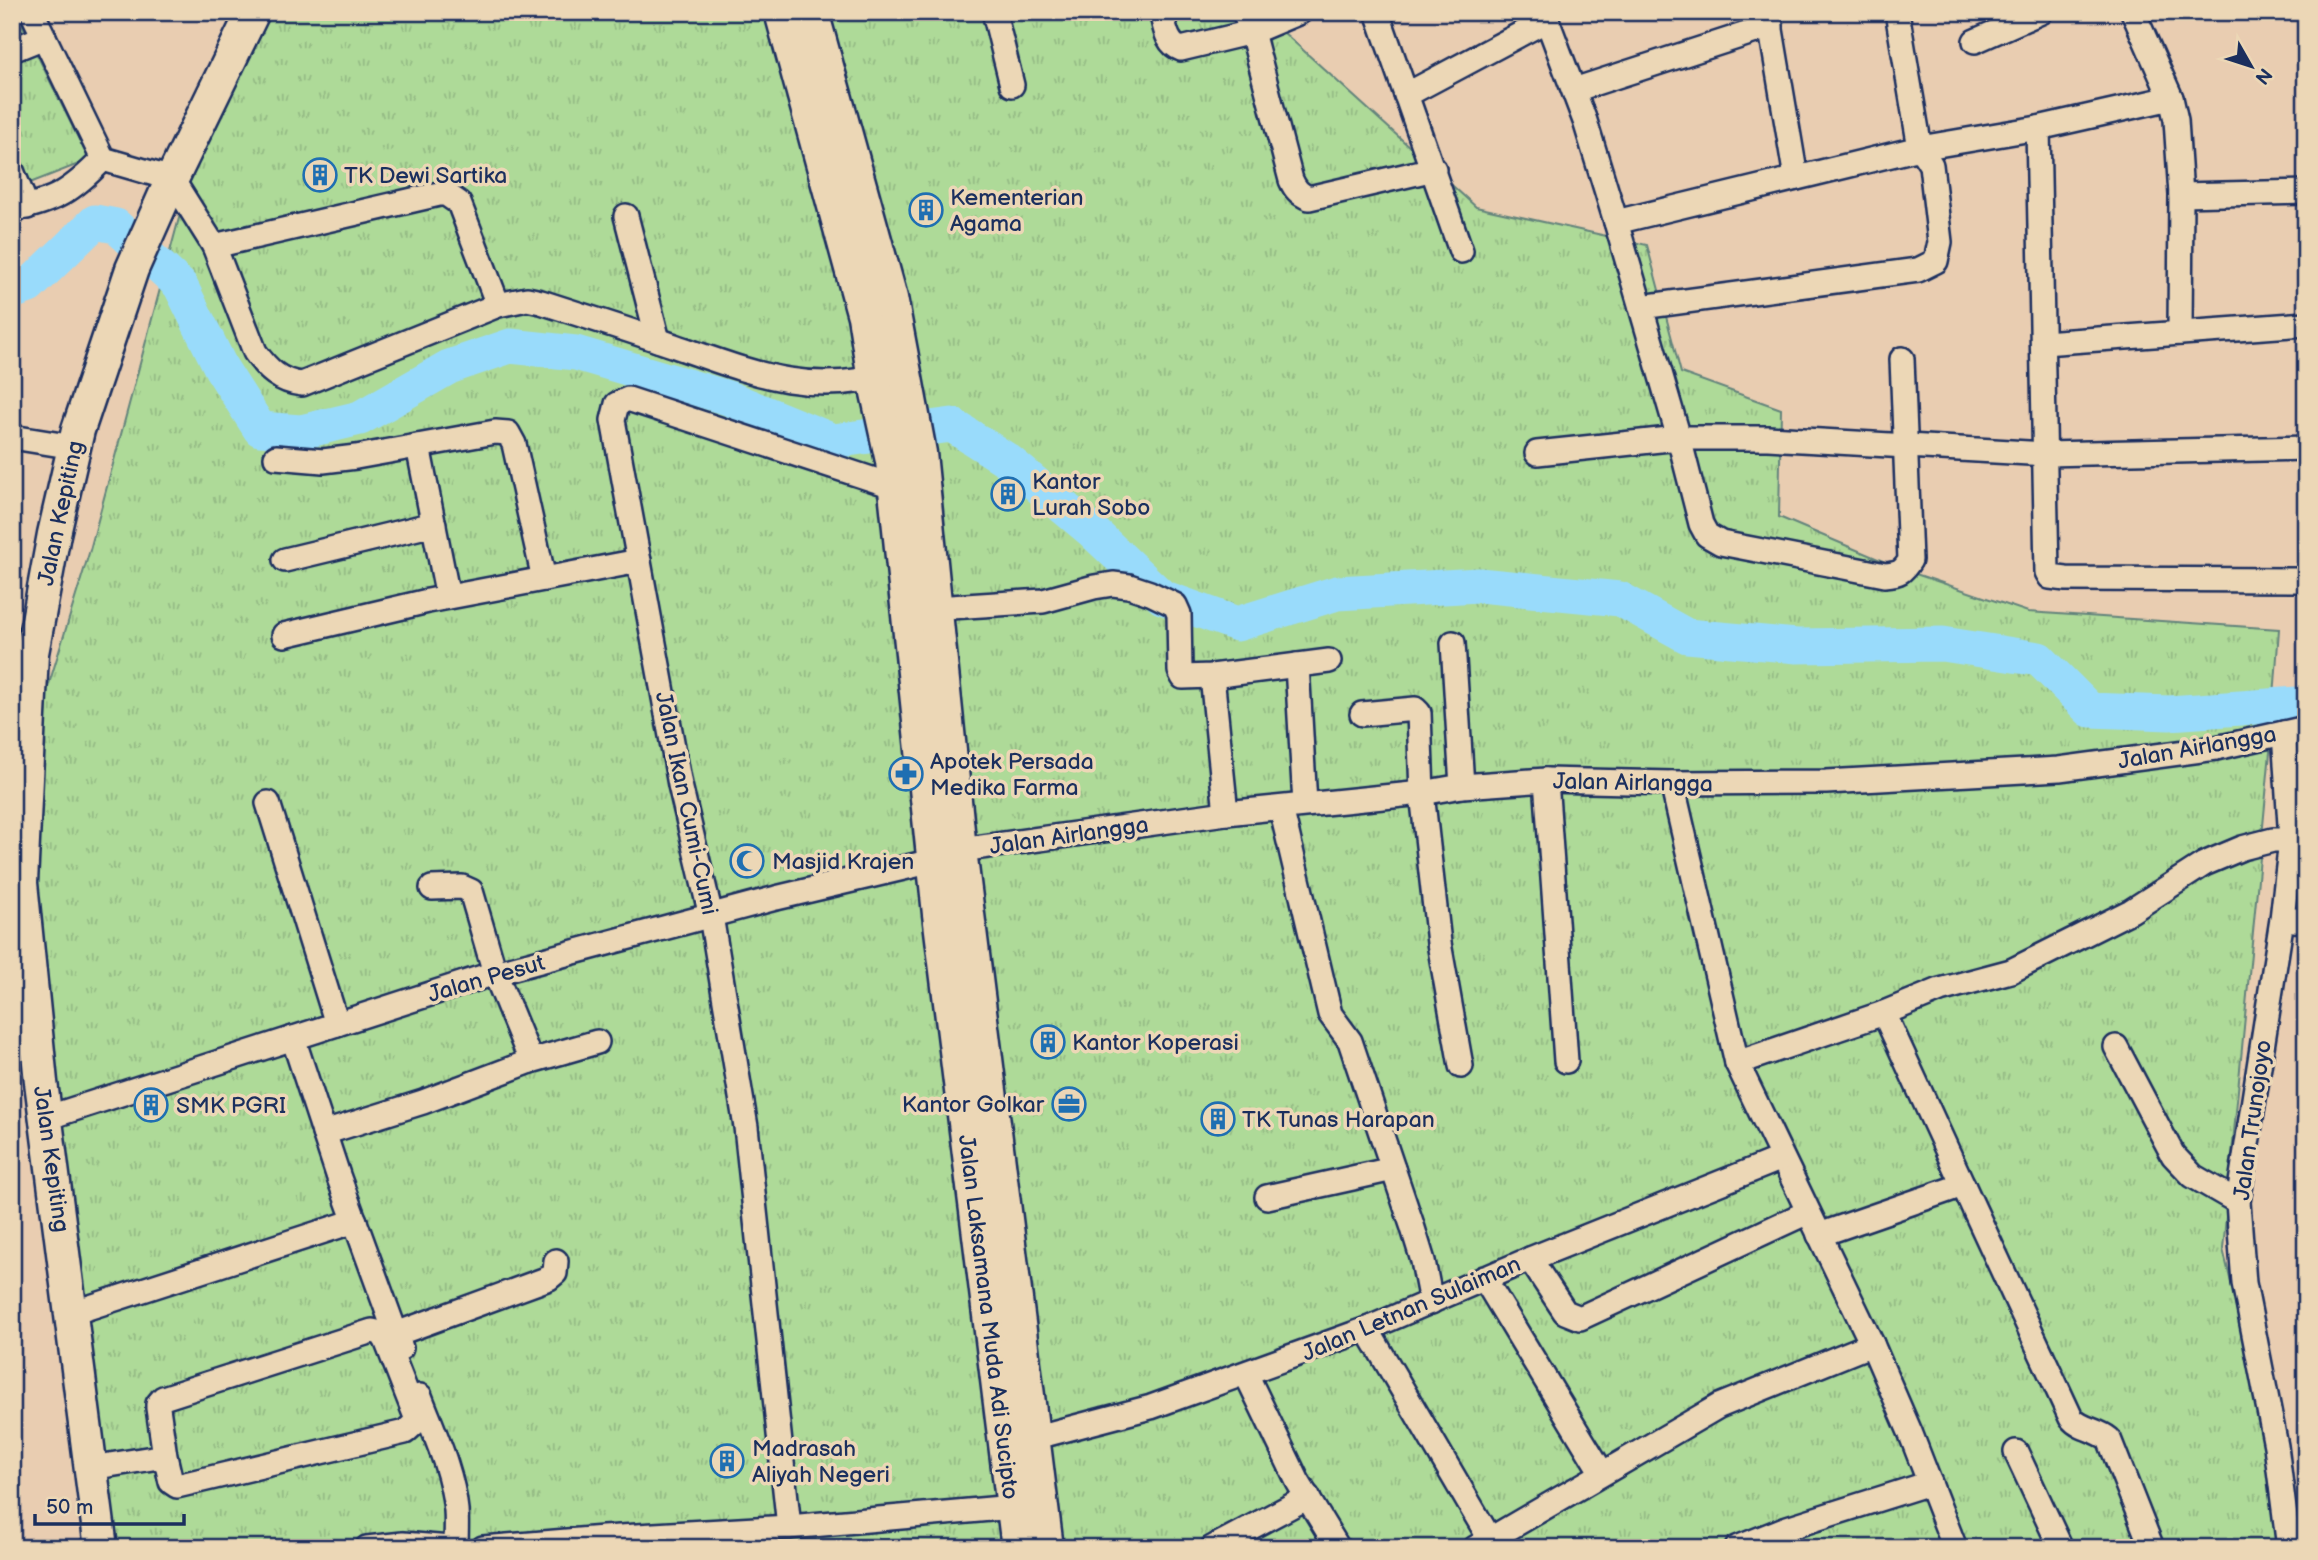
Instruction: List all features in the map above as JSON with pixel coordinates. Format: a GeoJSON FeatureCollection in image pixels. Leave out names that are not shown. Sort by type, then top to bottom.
{"type":"FeatureCollection","features":[{"type":"Feature","properties":{"kind":"main road","name":"Jalan Kepiting"},"geometry":{"type":"LineString","coordinates":[[101,1548],[46,1118],[24,910],[22,870],[32,653],[54,534],[74,447],[132,269],[172,179],[253,12]]}},
{"type":"Feature","properties":{"kind":"main road","name":"Jalan Laksamana Muda Adi Sucipto"},"geometry":{"type":"LineString","coordinates":[[782,12],[864,316],[876,387],[908,474],[936,608],[947,856],[1047,1548]]}},
{"type":"Feature","properties":{"kind":"main road","name":"Jalan Laksamana Muda Adi Sucipto"},"geometry":{"type":"LineString","coordinates":[[812,12],[891,298],[905,373],[908,474],[1018,1548]]}},
{"type":"Feature","properties":{"kind":"street"},"geometry":{"type":"LineString","coordinates":[[32,12],[103,159],[172,179],[214,246],[255,352],[266,367],[290,383],[302,384],[498,305],[527,299],[754,373],[800,383],[876,387],[905,373]]}},
{"type":"Feature","properties":{"kind":"street"},"geometry":{"type":"LineString","coordinates":[[994,12],[1012,85]]}},
{"type":"Feature","properties":{"kind":"street"},"geometry":{"type":"LineString","coordinates":[[1161,12],[1170,41],[1173,46],[1181,49],[1248,22],[1300,12]]}},
{"type":"Feature","properties":{"kind":"street"},"geometry":{"type":"LineString","coordinates":[[1377,12],[1461,251]]}},
{"type":"Feature","properties":{"kind":"street"},"geometry":{"type":"LineString","coordinates":[[1642,307],[1918,270],[1936,261],[1940,242],[1931,165],[1920,148],[1897,12]]}},
{"type":"Feature","properties":{"kind":"street"},"geometry":{"type":"LineString","coordinates":[[1975,41],[2041,12]]}},
{"type":"Feature","properties":{"kind":"street"},"geometry":{"type":"LineString","coordinates":[[2133,12],[2171,98],[2176,120],[2181,195],[2180,333]]}},
{"type":"Feature","properties":{"kind":"street"},"geometry":{"type":"LineString","coordinates":[[1406,94],[1546,16],[1574,90],[1642,307],[1700,524],[1707,535],[1720,543],[1885,575],[1898,574],[1904,570],[1910,560],[1902,359]]}},
{"type":"Feature","properties":{"kind":"street"},"geometry":{"type":"LineString","coordinates":[[1574,90],[1770,19],[1796,178]]}},
{"type":"Feature","properties":{"kind":"street"},"geometry":{"type":"LineString","coordinates":[[1248,22],[1291,180],[1302,195],[1309,198],[1434,169]]}},
{"type":"Feature","properties":{"kind":"street"},"geometry":{"type":"LineString","coordinates":[[12,50],[44,37]]}},
{"type":"Feature","properties":{"kind":"street"},"geometry":{"type":"LineString","coordinates":[[1616,222],[1920,148],[2038,128],[2171,98]]}},
{"type":"Feature","properties":{"kind":"street"},"geometry":{"type":"LineString","coordinates":[[2038,128],[2046,566],[2050,577],[2306,580]]}},
{"type":"Feature","properties":{"kind":"street"},"geometry":{"type":"LineString","coordinates":[[12,171],[19,208],[64,194],[84,179],[103,159]]}},
{"type":"Feature","properties":{"kind":"street"},"geometry":{"type":"LineString","coordinates":[[2181,195],[2306,192]]}},
{"type":"Feature","properties":{"kind":"street"},"geometry":{"type":"LineString","coordinates":[[214,246],[446,194],[459,203],[498,305]]}},
{"type":"Feature","properties":{"kind":"street"},"geometry":{"type":"LineString","coordinates":[[626,216],[658,340]]}},
{"type":"Feature","properties":{"kind":"street"},"geometry":{"type":"LineString","coordinates":[[2043,343],[2306,324]]}},
{"type":"Feature","properties":{"kind":"street","name":"Jalan Ikan Cumi-Cumi"},"geometry":{"type":"LineString","coordinates":[[789,1527],[746,1127],[711,916],[680,785],[613,420],[617,404],[628,399],[908,474]]}},
{"type":"Feature","properties":{"kind":"street"},"geometry":{"type":"LineString","coordinates":[[276,457],[323,461],[495,432],[509,434],[514,444],[544,579]]}},
{"type":"Feature","properties":{"kind":"street"},"geometry":{"type":"LineString","coordinates":[[12,437],[74,447]]}},
{"type":"Feature","properties":{"kind":"street"},"geometry":{"type":"LineString","coordinates":[[1536,453],[1679,438],[1768,438],[2046,454],[2306,448]]}},
{"type":"Feature","properties":{"kind":"street"},"geometry":{"type":"LineString","coordinates":[[418,446],[448,597]]}},
{"type":"Feature","properties":{"kind":"street"},"geometry":{"type":"LineString","coordinates":[[285,560],[434,524]]}},
{"type":"Feature","properties":{"kind":"street"},"geometry":{"type":"LineString","coordinates":[[284,635],[448,597],[639,561]]}},
{"type":"Feature","properties":{"kind":"street"},"geometry":{"type":"LineString","coordinates":[[936,608],[1043,601],[1094,587],[1113,584],[1129,586],[1170,602],[1178,610],[1181,676],[1185,678],[1329,661]]}},
{"type":"Feature","properties":{"kind":"street"},"geometry":{"type":"LineString","coordinates":[[1453,643],[1462,786]]}},
{"type":"Feature","properties":{"kind":"street"},"geometry":{"type":"LineString","coordinates":[[1297,665],[1306,804]]}},
{"type":"Feature","properties":{"kind":"street"},"geometry":{"type":"LineString","coordinates":[[1212,676],[1226,813]]}},
{"type":"Feature","properties":{"kind":"street"},"geometry":{"type":"LineString","coordinates":[[1362,714],[1418,711],[1422,793],[1439,943],[1461,1066]]}},
{"type":"Feature","properties":{"kind":"street","name":"Jalan Airlangga"},"geometry":{"type":"LineString","coordinates":[[947,856],[1226,813],[1422,793],[1462,786],[1546,780],[1826,782],[2059,769],[2216,748],[2295,731]]}},
{"type":"Feature","properties":{"kind":"street","name":"Jalan Trunojoyo"},"geometry":{"type":"LineString","coordinates":[[2289,1548],[2296,1513],[2270,1409],[2244,1283],[2238,1202],[2282,919],[2291,840],[2295,731]]}},
{"type":"Feature","properties":{"kind":"street"},"geometry":{"type":"LineString","coordinates":[[1546,780],[1566,1061]]}},
{"type":"Feature","properties":{"kind":"street"},"geometry":{"type":"LineString","coordinates":[[1672,783],[1737,1063],[1872,1345],[1955,1548]]}},
{"type":"Feature","properties":{"kind":"street"},"geometry":{"type":"LineString","coordinates":[[268,803],[337,1024]]}},
{"type":"Feature","properties":{"kind":"street"},"geometry":{"type":"LineString","coordinates":[[1281,808],[1331,1014],[1350,1041],[1423,1261],[1431,1302]]}},
{"type":"Feature","properties":{"kind":"street"},"geometry":{"type":"LineString","coordinates":[[1737,1063],[1884,1013],[1940,990],[2020,966],[2131,911],[2204,863],[2252,845],[2273,840],[2291,840]]}},
{"type":"Feature","properties":{"kind":"street","name":"Jalan Pesut"},"geometry":{"type":"LineString","coordinates":[[46,1118],[495,973],[776,898],[947,856]]}},
{"type":"Feature","properties":{"kind":"street"},"geometry":{"type":"LineString","coordinates":[[432,888],[462,887],[471,891],[495,973],[531,1061]]}},
{"type":"Feature","properties":{"kind":"street"},"geometry":{"type":"LineString","coordinates":[[2282,919],[2306,921]]}},
{"type":"Feature","properties":{"kind":"street"},"geometry":{"type":"LineString","coordinates":[[1884,1013],[2071,1418],[2076,1424],[2101,1433],[2109,1439],[2151,1548]]}},
{"type":"Feature","properties":{"kind":"street"},"geometry":{"type":"LineString","coordinates":[[293,1038],[355,1221],[448,1470],[456,1511],[456,1548]]}},
{"type":"Feature","properties":{"kind":"street"},"geometry":{"type":"LineString","coordinates":[[324,1133],[423,1102],[531,1061],[597,1042]]}},
{"type":"Feature","properties":{"kind":"street"},"geometry":{"type":"LineString","coordinates":[[2116,1047],[2173,1155],[2193,1175],[2238,1202]]}},
{"type":"Feature","properties":{"kind":"street","name":"Jalan Letnan Sulaiman"},"geometry":{"type":"LineString","coordinates":[[1033,1438],[1151,1406],[1367,1329],[1530,1259],[1782,1158]]}},
{"type":"Feature","properties":{"kind":"street"},"geometry":{"type":"LineString","coordinates":[[1267,1197],[1393,1169]]}},
{"type":"Feature","properties":{"kind":"street"},"geometry":{"type":"LineString","coordinates":[[1819,1235],[1963,1185]]}},
{"type":"Feature","properties":{"kind":"street"},"geometry":{"type":"LineString","coordinates":[[1530,1259],[1564,1312],[1580,1318],[1808,1212]]}},
{"type":"Feature","properties":{"kind":"street"},"geometry":{"type":"LineString","coordinates":[[72,1313],[355,1221]]}},
{"type":"Feature","properties":{"kind":"street"},"geometry":{"type":"LineString","coordinates":[[396,1334],[549,1278],[555,1273],[556,1261]]}},
{"type":"Feature","properties":{"kind":"street"},"geometry":{"type":"LineString","coordinates":[[1484,1279],[1602,1473]]}},
{"type":"Feature","properties":{"kind":"street"},"geometry":{"type":"LineString","coordinates":[[1367,1329],[1482,1544],[1719,1405],[1872,1345]]}},
{"type":"Feature","properties":{"kind":"street"},"geometry":{"type":"LineString","coordinates":[[372,1331],[381,1333],[386,1340],[416,1417],[414,1424],[405,1432],[177,1486],[171,1482],[165,1456],[158,1408],[163,1398],[372,1331]]}},
{"type":"Feature","properties":{"kind":"street"},"geometry":{"type":"LineString","coordinates":[[1245,1374],[1308,1497],[1338,1548]]}},
{"type":"Feature","properties":{"kind":"street"},"geometry":{"type":"LineString","coordinates":[[2016,1452],[2061,1548]]}},
{"type":"Feature","properties":{"kind":"street"},"geometry":{"type":"LineString","coordinates":[[92,1468],[165,1456]]}},
{"type":"Feature","properties":{"kind":"street"},"geometry":{"type":"LineString","coordinates":[[1737,1548],[1787,1528],[1930,1483]]}},
{"type":"Feature","properties":{"kind":"street"},"geometry":{"type":"LineString","coordinates":[[1212,1548],[1308,1497]]}},
{"type":"Feature","properties":{"kind":"street"},"geometry":{"type":"LineString","coordinates":[[483,1548],[789,1527],[1013,1507]]}},
{"type":"Feature","properties":{"kind":"street"},"geometry":{"type":"LineString","coordinates":[[367,1548],[403,1544],[450,1548]]}},
{"type":"Feature","properties":{"kind":"green space"},"geometry":{"type":"Polygon","coordinates":[[[12,12],[16,12],[89,160],[12,190],[12,12]]]}},
{"type":"Feature","properties":{"kind":"green space"},"geometry":{"type":"Polygon","coordinates":[[[263,12],[1261,12],[1476,207],[1647,245],[1681,373],[1781,409],[1779,517],[1904,570],[2028,612],[2279,629],[2270,752],[2223,1249],[2294,1548],[105,1548],[40,987],[27,756],[90,550],[197,151],[263,12]]]}},
{"type":"Feature","properties":{"kind":"waterway"},"geometry":{"type":"LineString","coordinates":[[12,292],[29,286],[95,222],[116,226],[180,285],[221,368],[260,429],[301,432],[360,418],[449,367],[510,346],[576,353],[728,398],[833,441],[952,425],[1007,460],[1091,530],[1162,597],[1237,624],[1337,593],[1479,585],[1620,599],[1687,636],[1797,646],[1943,644],[2039,659],[2090,710],[2169,713],[2298,704],[2306,706]]}},
{"type":"Feature","properties":{"kind":"place","name":"TK Dewi Sartika"},"geometry":{"type":"Point","coordinates":[320,175]}},
{"type":"Feature","properties":{"kind":"place","name":"Kementerian Agama"},"geometry":{"type":"Point","coordinates":[926,210]}},
{"type":"Feature","properties":{"kind":"place","name":"Kantor Lurah Sobo"},"geometry":{"type":"Point","coordinates":[1008,494]}},
{"type":"Feature","properties":{"kind":"place","name":"Apotek Persada Medika Farma"},"geometry":{"type":"Point","coordinates":[906,774]}},
{"type":"Feature","properties":{"kind":"place","name":"Masjid Krajen"},"geometry":{"type":"Point","coordinates":[747,861]}},
{"type":"Feature","properties":{"kind":"place","name":"Kantor Koperasi"},"geometry":{"type":"Point","coordinates":[1048,1042]}},
{"type":"Feature","properties":{"kind":"place","name":"Kantor Golkar"},"geometry":{"type":"Point","coordinates":[1069,1104]}},
{"type":"Feature","properties":{"kind":"place","name":"SMK PGRI"},"geometry":{"type":"Point","coordinates":[151,1105]}},
{"type":"Feature","properties":{"kind":"place","name":"TK Tunas Harapan"},"geometry":{"type":"Point","coordinates":[1218,1119]}},
{"type":"Feature","properties":{"kind":"place","name":"Madrasah Aliyah Negeri"},"geometry":{"type":"Point","coordinates":[727,1461]}}]}
